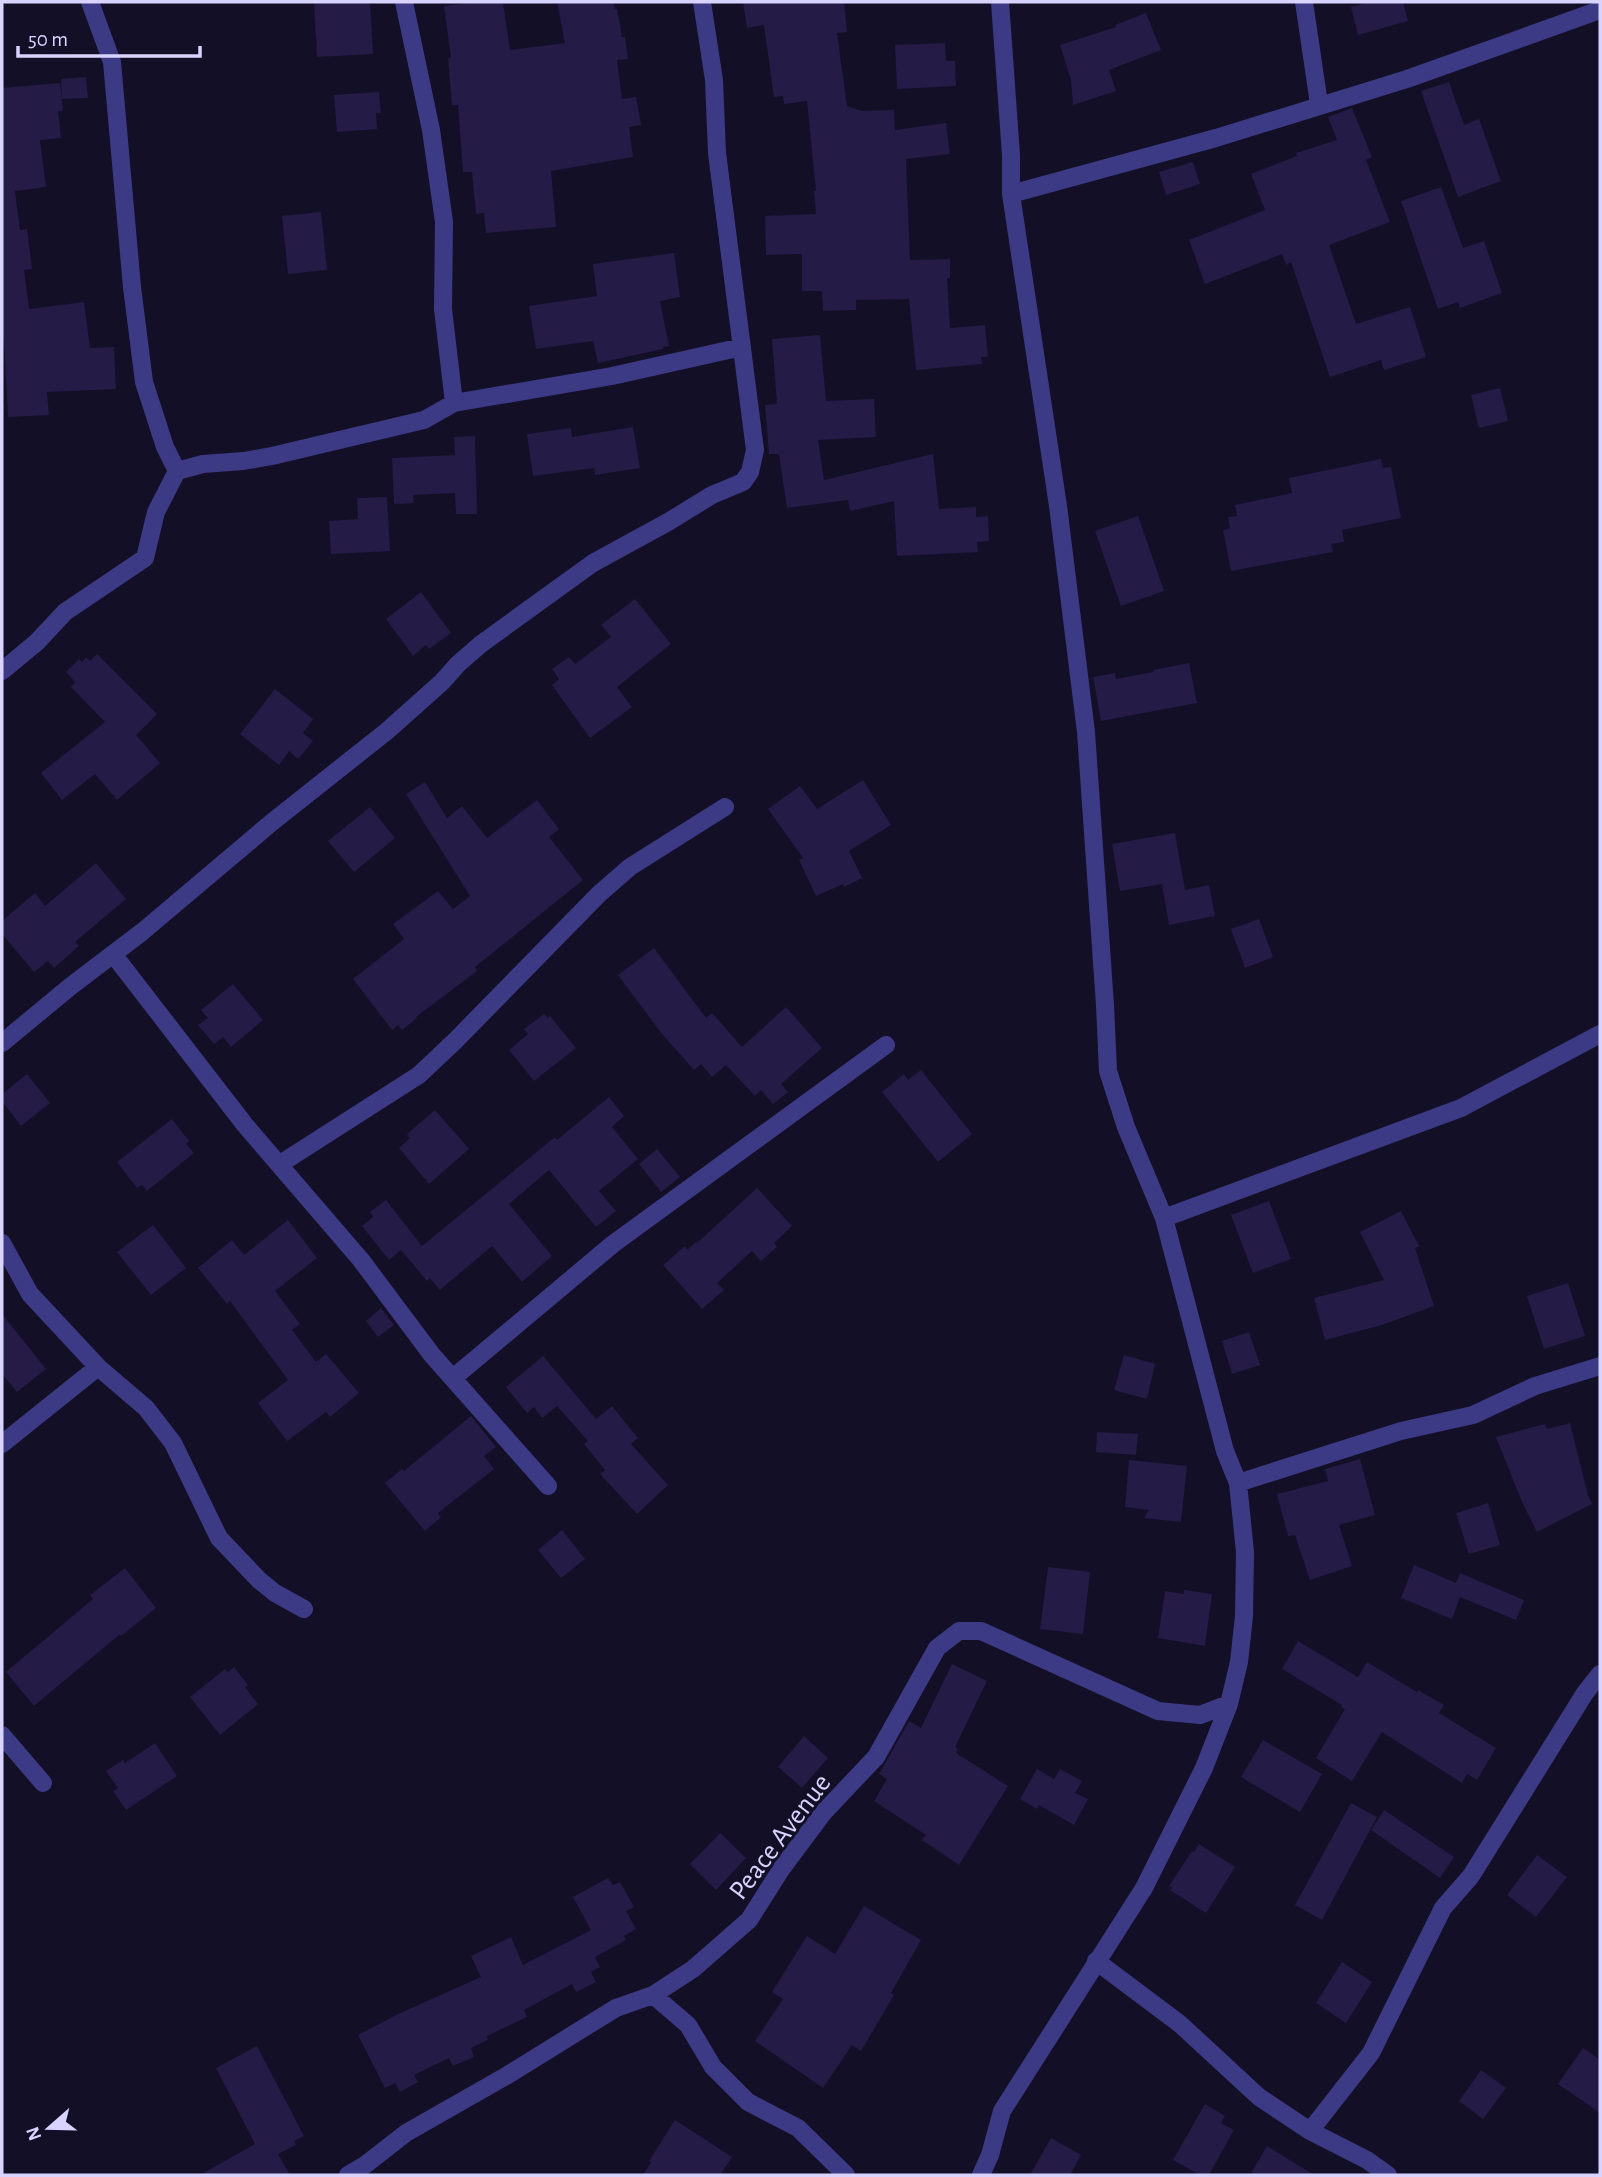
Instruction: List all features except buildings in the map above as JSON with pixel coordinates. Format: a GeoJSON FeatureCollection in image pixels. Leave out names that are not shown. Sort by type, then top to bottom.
{"type":"FeatureCollection","features":[{"type":"Feature","properties":{"kind":"street"},"geometry":{"type":"LineString","coordinates":[[90,2],[112,62],[132,287],[144,382],[165,447],[177,471]]}},
{"type":"Feature","properties":{"kind":"street"},"geometry":{"type":"LineString","coordinates":[[404,2],[430,130],[444,222],[443,309],[454,402]]}},
{"type":"Feature","properties":{"kind":"street"},"geometry":{"type":"LineString","coordinates":[[2,1043],[387,731],[481,643],[593,563],[712,495],[743,482],[750,472],[755,450],[717,153],[714,80],[702,2]]}},
{"type":"Feature","properties":{"kind":"street"},"geometry":{"type":"LineString","coordinates":[[981,2175],[990,2155],[1002,2110],[1144,1888],[1204,1768],[1229,1704],[1239,1662],[1244,1616],[1245,1552],[1238,1482],[1225,1451],[1164,1218],[1126,1127],[1108,1071],[1086,732],[1058,506],[1011,194],[1011,155],[1000,2]]}},
{"type":"Feature","properties":{"kind":"street"},"geometry":{"type":"LineString","coordinates":[[1304,2],[1319,104]]}},
{"type":"Feature","properties":{"kind":"street"},"geometry":{"type":"LineString","coordinates":[[1011,194],[1216,138],[1407,79],[1590,9]]}},
{"type":"Feature","properties":{"kind":"street"},"geometry":{"type":"LineString","coordinates":[[2,671],[37,642],[65,612],[145,558],[156,512],[177,471],[203,464],[272,456],[424,420],[454,402],[612,376],[742,347]]}},
{"type":"Feature","properties":{"kind":"street"},"geometry":{"type":"LineString","coordinates":[[280,1164],[419,1075],[599,894],[630,867],[725,807]]}},
{"type":"Feature","properties":{"kind":"street"},"geometry":{"type":"LineString","coordinates":[[113,954],[245,1125],[360,1260],[432,1354],[548,1486]]}},
{"type":"Feature","properties":{"kind":"street"},"geometry":{"type":"LineString","coordinates":[[1164,1218],[1461,1108],[1600,1034]]}},
{"type":"Feature","properties":{"kind":"street"},"geometry":{"type":"LineString","coordinates":[[453,1378],[613,1244],[886,1045]]}},
{"type":"Feature","properties":{"kind":"street"},"geometry":{"type":"LineString","coordinates":[[2,1243],[30,1294],[98,1367],[146,1408],[173,1443],[219,1538],[259,1580],[275,1593],[304,1609]]}},
{"type":"Feature","properties":{"kind":"street"},"geometry":{"type":"LineString","coordinates":[[1238,1482],[1401,1431],[1473,1415],[1535,1386],[1600,1366]]}},
{"type":"Feature","properties":{"kind":"street"},"geometry":{"type":"LineString","coordinates":[[2,1444],[98,1367]]}},
{"type":"Feature","properties":{"kind":"street","name":"Peace Avenue"},"geometry":{"type":"LineString","coordinates":[[348,2175],[368,2170],[406,2133],[506,2076],[616,2008],[653,1995],[694,1969],[749,1920],[782,1868],[823,1814],[876,1757],[937,1648],[959,1631],[981,1631],[1158,1711],[1200,1715],[1229,1704]]}},
{"type":"Feature","properties":{"kind":"street"},"geometry":{"type":"LineString","coordinates":[[1310,2131],[1371,2053],[1443,1908],[1471,1876],[1600,1674]]}},
{"type":"Feature","properties":{"kind":"street"},"geometry":{"type":"LineString","coordinates":[[2,1735],[43,1783]]}},
{"type":"Feature","properties":{"kind":"street"},"geometry":{"type":"LineString","coordinates":[[1096,1961],[1180,2024],[1259,2097],[1310,2131],[1367,2160],[1388,2175]]}},
{"type":"Feature","properties":{"kind":"street"},"geometry":{"type":"LineString","coordinates":[[653,1995],[688,2025],[713,2067],[748,2102],[797,2128],[846,2175]]}}]}
